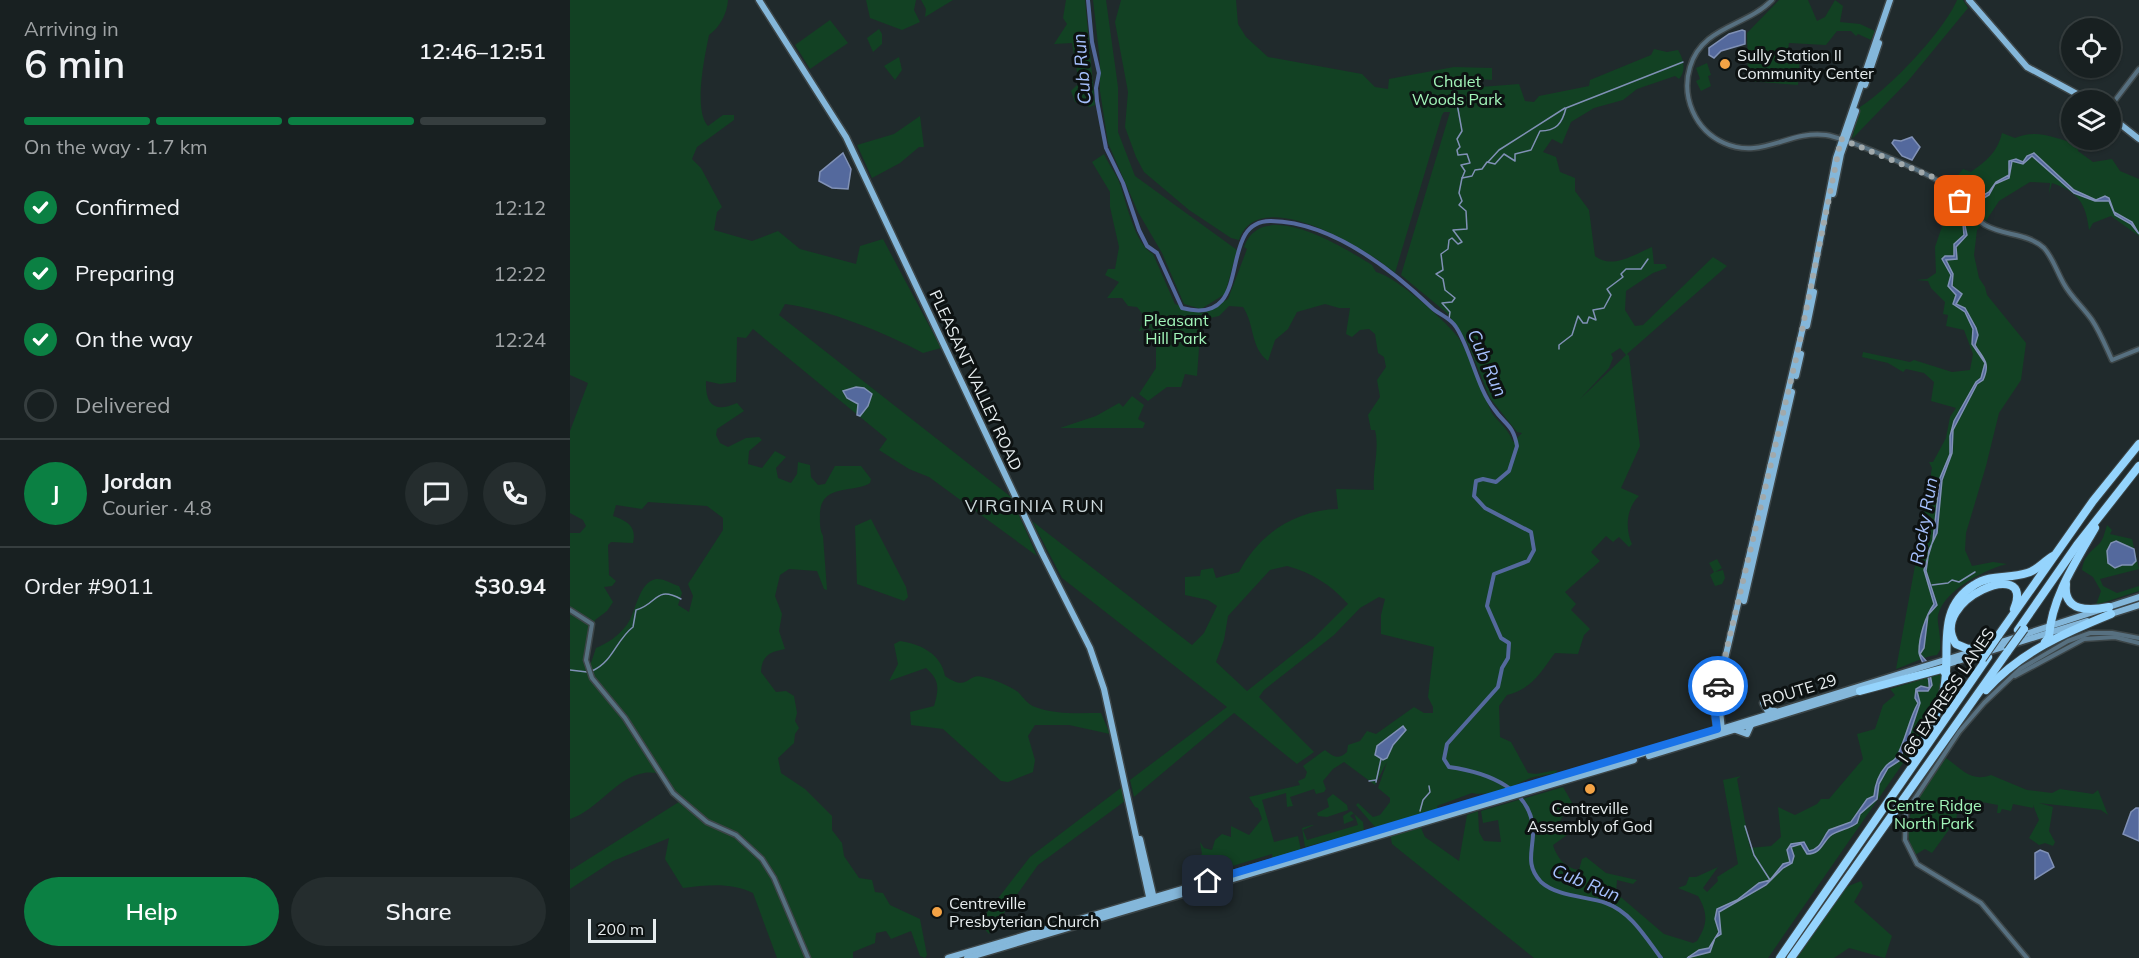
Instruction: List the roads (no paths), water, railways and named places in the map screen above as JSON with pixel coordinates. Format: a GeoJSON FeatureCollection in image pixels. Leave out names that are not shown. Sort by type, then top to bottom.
{"type":"FeatureCollection","features":[{"type":"Feature","properties":{"kind":"highway"},"geometry":{"type":"LineString","coordinates":[[1776,958],[1985,658],[2053,556],[2104,486],[2139,444]]}},
{"type":"Feature","properties":{"kind":"highway","name":"I 66 EXPRESS LANES"},"geometry":{"type":"LineString","coordinates":[[2002,633],[2100,498],[2139,450]]}},
{"type":"Feature","properties":{"kind":"highway","name":"I 66 EXPRESS LANES"},"geometry":{"type":"LineString","coordinates":[[2021,629],[2099,515],[2139,466]]}},
{"type":"Feature","properties":{"kind":"highway"},"geometry":{"type":"LineString","coordinates":[[1789,958],[2021,629],[2139,472]]}},
{"type":"Feature","properties":{"kind":"highway"},"geometry":{"type":"LineString","coordinates":[[2044,643],[2067,578],[2095,528]]}},
{"type":"Feature","properties":{"kind":"highway"},"geometry":{"type":"LineString","coordinates":[[1910,765],[1935,719],[1947,675],[1946,625],[1954,606],[1965,591],[1986,579],[2029,573],[2053,556]]}},
{"type":"Feature","properties":{"kind":"highway"},"geometry":{"type":"LineString","coordinates":[[2067,578],[2067,596],[2076,607],[2110,610]]}},
{"type":"Feature","properties":{"kind":"highway"},"geometry":{"type":"LineString","coordinates":[[1991,646],[1966,649],[1954,642],[1953,627],[1962,606],[1976,592],[1999,583],[2008,584],[2015,591],[2017,599],[2002,633]]}},
{"type":"Feature","properties":{"kind":"highway"},"geometry":{"type":"LineString","coordinates":[[1964,712],[2008,667],[2044,643],[2110,610]]}},
{"type":"Feature","properties":{"kind":"highway","name":"I 66 EXPRESS LANES"},"geometry":{"type":"LineString","coordinates":[[1789,958],[2005,652]]}},
{"type":"Feature","properties":{"kind":"highway","name":"I 66 EXPRESS LANES"},"geometry":{"type":"LineString","coordinates":[[1780,958],[1985,658]]}},
{"type":"Feature","properties":{"kind":"highway"},"geometry":{"type":"LineString","coordinates":[[1860,691],[1933,668],[1944,669],[1947,675]]}},
{"type":"Feature","properties":{"kind":"main road","name":"PLEASANT VALLEY ROAD"},"geometry":{"type":"LineString","coordinates":[[759,0],[846,137],[1042,553],[1090,648],[1104,689],[1152,900]]}},
{"type":"Feature","properties":{"kind":"main road"},"geometry":{"type":"LineString","coordinates":[[1720,731],[1716,697],[1797,355],[1844,140],[1892,0]]}},
{"type":"Feature","properties":{"kind":"main road"},"geometry":{"type":"LineString","coordinates":[[1969,0],[2027,67],[2070,90]]}},
{"type":"Feature","properties":{"kind":"main road"},"geometry":{"type":"LineString","coordinates":[[2121,125],[2139,139]]}},
{"type":"Feature","properties":{"kind":"main road"},"geometry":{"type":"LineString","coordinates":[[1720,731],[1718,705],[1809,320],[1820,253],[1844,140]]}},
{"type":"Feature","properties":{"kind":"main road"},"geometry":{"type":"LineString","coordinates":[[1948,661],[2139,601]]}},
{"type":"Feature","properties":{"kind":"main road"},"geometry":{"type":"LineString","coordinates":[[1933,668],[1991,646],[2069,626],[2139,601]]}},
{"type":"Feature","properties":{"kind":"main road"},"geometry":{"type":"LineString","coordinates":[[2069,626],[2110,610]]}},
{"type":"Feature","properties":{"kind":"main road"},"geometry":{"type":"LineString","coordinates":[[1728,664],[1732,670]]}},
{"type":"Feature","properties":{"kind":"main road","name":"ROUTE 29"},"geometry":{"type":"LineString","coordinates":[[948,958],[1152,900],[1720,731],[1776,711],[1918,672]]}},
{"type":"Feature","properties":{"kind":"main road","name":"ROUTE 29"},"geometry":{"type":"LineString","coordinates":[[1720,731],[1732,730],[1860,691]]}},
{"type":"Feature","properties":{"kind":"main road"},"geometry":{"type":"LineString","coordinates":[[1763,703],[1767,710],[1776,711]]}},
{"type":"Feature","properties":{"kind":"main road","name":"ROUTE 29"},"geometry":{"type":"LineString","coordinates":[[967,958],[1152,900]]}},
{"type":"Feature","properties":{"kind":"main road"},"geometry":{"type":"LineString","coordinates":[[993,958],[995,952],[1004,947]]}},
{"type":"Feature","properties":{"kind":"street"},"geometry":{"type":"LineString","coordinates":[[1772,0],[1752,15],[1715,33],[1696,54],[1687,83],[1688,98],[1696,117],[1719,141],[1741,149],[1763,148],[1809,135],[1844,140],[1935,178],[1950,190],[1976,218],[1994,229],[2030,239],[2044,249],[2067,289],[2092,320],[2112,360],[2139,349]]}},
{"type":"Feature","properties":{"kind":"street"},"geometry":{"type":"LineString","coordinates":[[2121,93],[2139,69]]}},
{"type":"Feature","properties":{"kind":"street"},"geometry":{"type":"LineString","coordinates":[[570,610],[592,624],[586,660],[592,678],[625,718],[673,793],[707,822],[736,835],[762,860],[774,878],[808,958]]}},
{"type":"Feature","properties":{"kind":"street"},"geometry":{"type":"LineString","coordinates":[[2027,958],[1983,905],[1920,867],[1909,853],[1904,837],[1904,820],[1912,800],[1974,714],[2020,669],[2079,637],[2101,632],[2139,638]]}},
{"type":"Feature","properties":{"kind":"street"},"geometry":{"type":"LineString","coordinates":[[2015,676],[2084,639],[2115,637],[2139,643]]}},
{"type":"Feature","properties":{"kind":"water"},"geometry":{"type":"Polygon","coordinates":[[[1745,31],[1745,44],[1721,51],[1714,58],[1709,55],[1709,48],[1729,34],[1745,31]]]}},
{"type":"Feature","properties":{"kind":"water"},"geometry":{"type":"Polygon","coordinates":[[[1912,137],[1920,147],[1912,160],[1902,156],[1892,143],[1894,140],[1901,141],[1912,137]]]}},
{"type":"Feature","properties":{"kind":"water"},"geometry":{"type":"Polygon","coordinates":[[[843,153],[851,169],[848,189],[832,188],[819,181],[820,172],[843,153]]]}},
{"type":"Feature","properties":{"kind":"water"},"geometry":{"type":"Polygon","coordinates":[[[2034,153],[2074,190],[2096,200],[2105,196],[2109,198],[2114,212],[2132,222],[2139,234],[2131,224],[2115,215],[2109,201],[2095,201],[2074,193],[2032,156],[2023,164],[2012,161],[2009,178],[1995,184],[1989,195],[1979,201],[1976,213],[1965,226],[1967,235],[1956,247],[1957,259],[1946,260],[1953,274],[1952,286],[1962,294],[1956,304],[1965,308],[1976,328],[1978,335],[1975,345],[1985,361],[1986,369],[1983,380],[1977,384],[1953,430],[1952,453],[1942,480],[1937,533],[1932,544],[1940,478],[1950,454],[1950,436],[1954,421],[1976,382],[1981,378],[1985,363],[1972,344],[1973,329],[1965,312],[1953,304],[1956,295],[1948,286],[1951,275],[1942,259],[1945,256],[1954,256],[1954,244],[1964,235],[1963,224],[1974,212],[1977,199],[1989,192],[1996,182],[2009,175],[2009,161],[2016,159],[2023,162],[2027,156],[2034,153]]]}},
{"type":"Feature","properties":{"kind":"water"},"geometry":{"type":"Polygon","coordinates":[[[856,387],[864,388],[872,394],[868,406],[860,416],[857,415],[858,404],[847,398],[843,391],[856,387]]]}},
{"type":"Feature","properties":{"kind":"water"},"geometry":{"type":"Polygon","coordinates":[[[2116,541],[2134,549],[2136,561],[2132,565],[2115,568],[2108,563],[2107,551],[2111,543],[2116,541]]]}},
{"type":"Feature","properties":{"kind":"water","name":"Rocky Run"},"geometry":{"type":"Polygon","coordinates":[[[1928,556],[1926,571],[1937,605],[1928,615],[1934,604],[1924,570],[1928,556]]]}},
{"type":"Feature","properties":{"kind":"water","name":"Rocky Run"},"geometry":{"type":"Polygon","coordinates":[[[1928,615],[1924,648],[1920,654],[1928,663],[1932,685],[1928,691],[1917,691],[1920,703],[1906,745],[1899,761],[1888,768],[1879,784],[1877,799],[1860,814],[1857,823],[1833,834],[1821,848],[1812,854],[1807,854],[1801,844],[1791,847],[1794,856],[1792,863],[1783,868],[1766,885],[1719,912],[1721,934],[1715,938],[1719,932],[1715,919],[1717,909],[1737,900],[1759,883],[1770,880],[1783,864],[1790,862],[1787,850],[1791,844],[1804,842],[1809,851],[1813,850],[1819,846],[1829,830],[1851,822],[1867,799],[1874,796],[1881,773],[1896,758],[1903,743],[1918,703],[1915,698],[1916,689],[1921,686],[1929,688],[1927,672],[1919,652],[1923,627],[1928,615]]]}},
{"type":"Feature","properties":{"kind":"water"},"geometry":{"type":"Polygon","coordinates":[[[1403,726],[1406,730],[1393,745],[1387,758],[1383,760],[1375,755],[1377,746],[1403,726]]]}},
{"type":"Feature","properties":{"kind":"water"},"geometry":{"type":"Polygon","coordinates":[[[2139,808],[2139,841],[2123,834],[2131,812],[2139,808]]]}},
{"type":"Feature","properties":{"kind":"water"},"geometry":{"type":"Polygon","coordinates":[[[2040,850],[2048,853],[2054,867],[2035,879],[2035,853],[2040,850]]]}},
{"type":"Feature","properties":{"kind":"water"},"geometry":{"type":"Polygon","coordinates":[[[1715,939],[1710,952],[1687,958],[1699,950],[1709,948],[1715,939]]]}},
{"type":"Feature","properties":{"kind":"waterway","name":"Cub Run"},"geometry":{"type":"LineString","coordinates":[[1088,0],[1092,42],[1099,73],[1096,88],[1097,101],[1106,148],[1123,183],[1139,230],[1147,246],[1157,253],[1182,308],[1205,310],[1220,303],[1229,289],[1244,237],[1254,225],[1271,221],[1293,223],[1315,229],[1358,249],[1397,277],[1456,327],[1483,391],[1494,409],[1511,429],[1517,446],[1509,471],[1496,482],[1483,479],[1476,481],[1474,496],[1485,508],[1531,532],[1534,550],[1528,561],[1494,574],[1487,606],[1501,638],[1509,643],[1508,658],[1502,668],[1498,687],[1447,744],[1444,759],[1449,767],[1478,773],[1506,786],[1526,806],[1531,819],[1533,835],[1532,865],[1541,882],[1556,891],[1615,907],[1637,926],[1661,958]]}},
{"type":"Feature","properties":{"kind":"waterway"},"geometry":{"type":"LineString","coordinates":[[1449,319],[1450,312],[1442,303],[1452,302],[1455,298],[1445,290],[1443,279],[1436,274],[1443,270],[1441,254],[1448,249],[1449,240],[1452,238],[1458,244],[1462,242],[1453,230],[1467,229],[1466,211],[1459,205],[1462,201],[1459,193],[1462,178],[1472,176],[1475,170],[1482,169],[1487,162],[1495,164],[1504,154],[1515,161],[1515,154],[1531,150],[1540,131],[1550,130],[1557,125],[1563,118],[1566,108],[1683,62]]}},
{"type":"Feature","properties":{"kind":"waterway"},"geometry":{"type":"LineString","coordinates":[[1456,98],[1462,131],[1457,139],[1460,147],[1457,150],[1458,155],[1467,154],[1470,163],[1461,165],[1465,171],[1462,178]]}},
{"type":"Feature","properties":{"kind":"waterway"},"geometry":{"type":"LineString","coordinates":[[1488,162],[1499,150],[1565,108]]}},
{"type":"Feature","properties":{"kind":"waterway"},"geometry":{"type":"LineString","coordinates":[[1559,349],[1559,345],[1572,335],[1578,316],[1583,323],[1587,323],[1589,317],[1596,320],[1593,310],[1604,308],[1611,295],[1607,289],[1623,277],[1621,274],[1626,269],[1641,269],[1648,259]]}},
{"type":"Feature","properties":{"kind":"waterway"},"geometry":{"type":"LineString","coordinates":[[1932,585],[1948,583],[1952,580],[1959,582],[1975,572]]}},
{"type":"Feature","properties":{"kind":"waterway"},"geometry":{"type":"LineString","coordinates":[[592,671],[610,657],[622,638],[633,627],[636,610],[661,595],[673,595],[681,599]]}},
{"type":"Feature","properties":{"kind":"waterway"},"geometry":{"type":"LineString","coordinates":[[570,670],[587,672]]}},
{"type":"Feature","properties":{"kind":"waterway"},"geometry":{"type":"LineString","coordinates":[[1376,782],[1381,759]]}},
{"type":"Feature","properties":{"kind":"waterway"},"geometry":{"type":"LineString","coordinates":[[1369,781],[1376,780]]}},
{"type":"Feature","properties":{"kind":"waterway"},"geometry":{"type":"LineString","coordinates":[[1420,811],[1423,800],[1430,792],[1429,786]]}},
{"type":"Feature","properties":{"kind":"waterway"},"geometry":{"type":"LineString","coordinates":[[1745,826],[1754,855],[1770,880]]}},
{"type":"Feature","properties":{"kind":"place","name":"Sully Station II Community Center"},"geometry":{"type":"Point","coordinates":[1725,64]}},
{"type":"Feature","properties":{"kind":"place","name":"Centreville Assembly of God"},"geometry":{"type":"Point","coordinates":[1590,789]}},
{"type":"Feature","properties":{"kind":"place","name":"Centreville Presbyterian Church"},"geometry":{"type":"Point","coordinates":[937,912]}},
{"type":"Feature","properties":{"kind":"district","name":"VIRGINIA RUN"},"geometry":{"type":"Point","coordinates":[1035,506]}},
{"type":"Feature","properties":{"kind":"park label","name":"Chalet Woods Park"},"geometry":{"type":"Point","coordinates":[1457,90]}},
{"type":"Feature","properties":{"kind":"park label","name":"Pleasant Hill Park"},"geometry":{"type":"Point","coordinates":[1176,329]}},
{"type":"Feature","properties":{"kind":"park label","name":"Centre Ridge North Park"},"geometry":{"type":"Point","coordinates":[1934,814]}}]}
